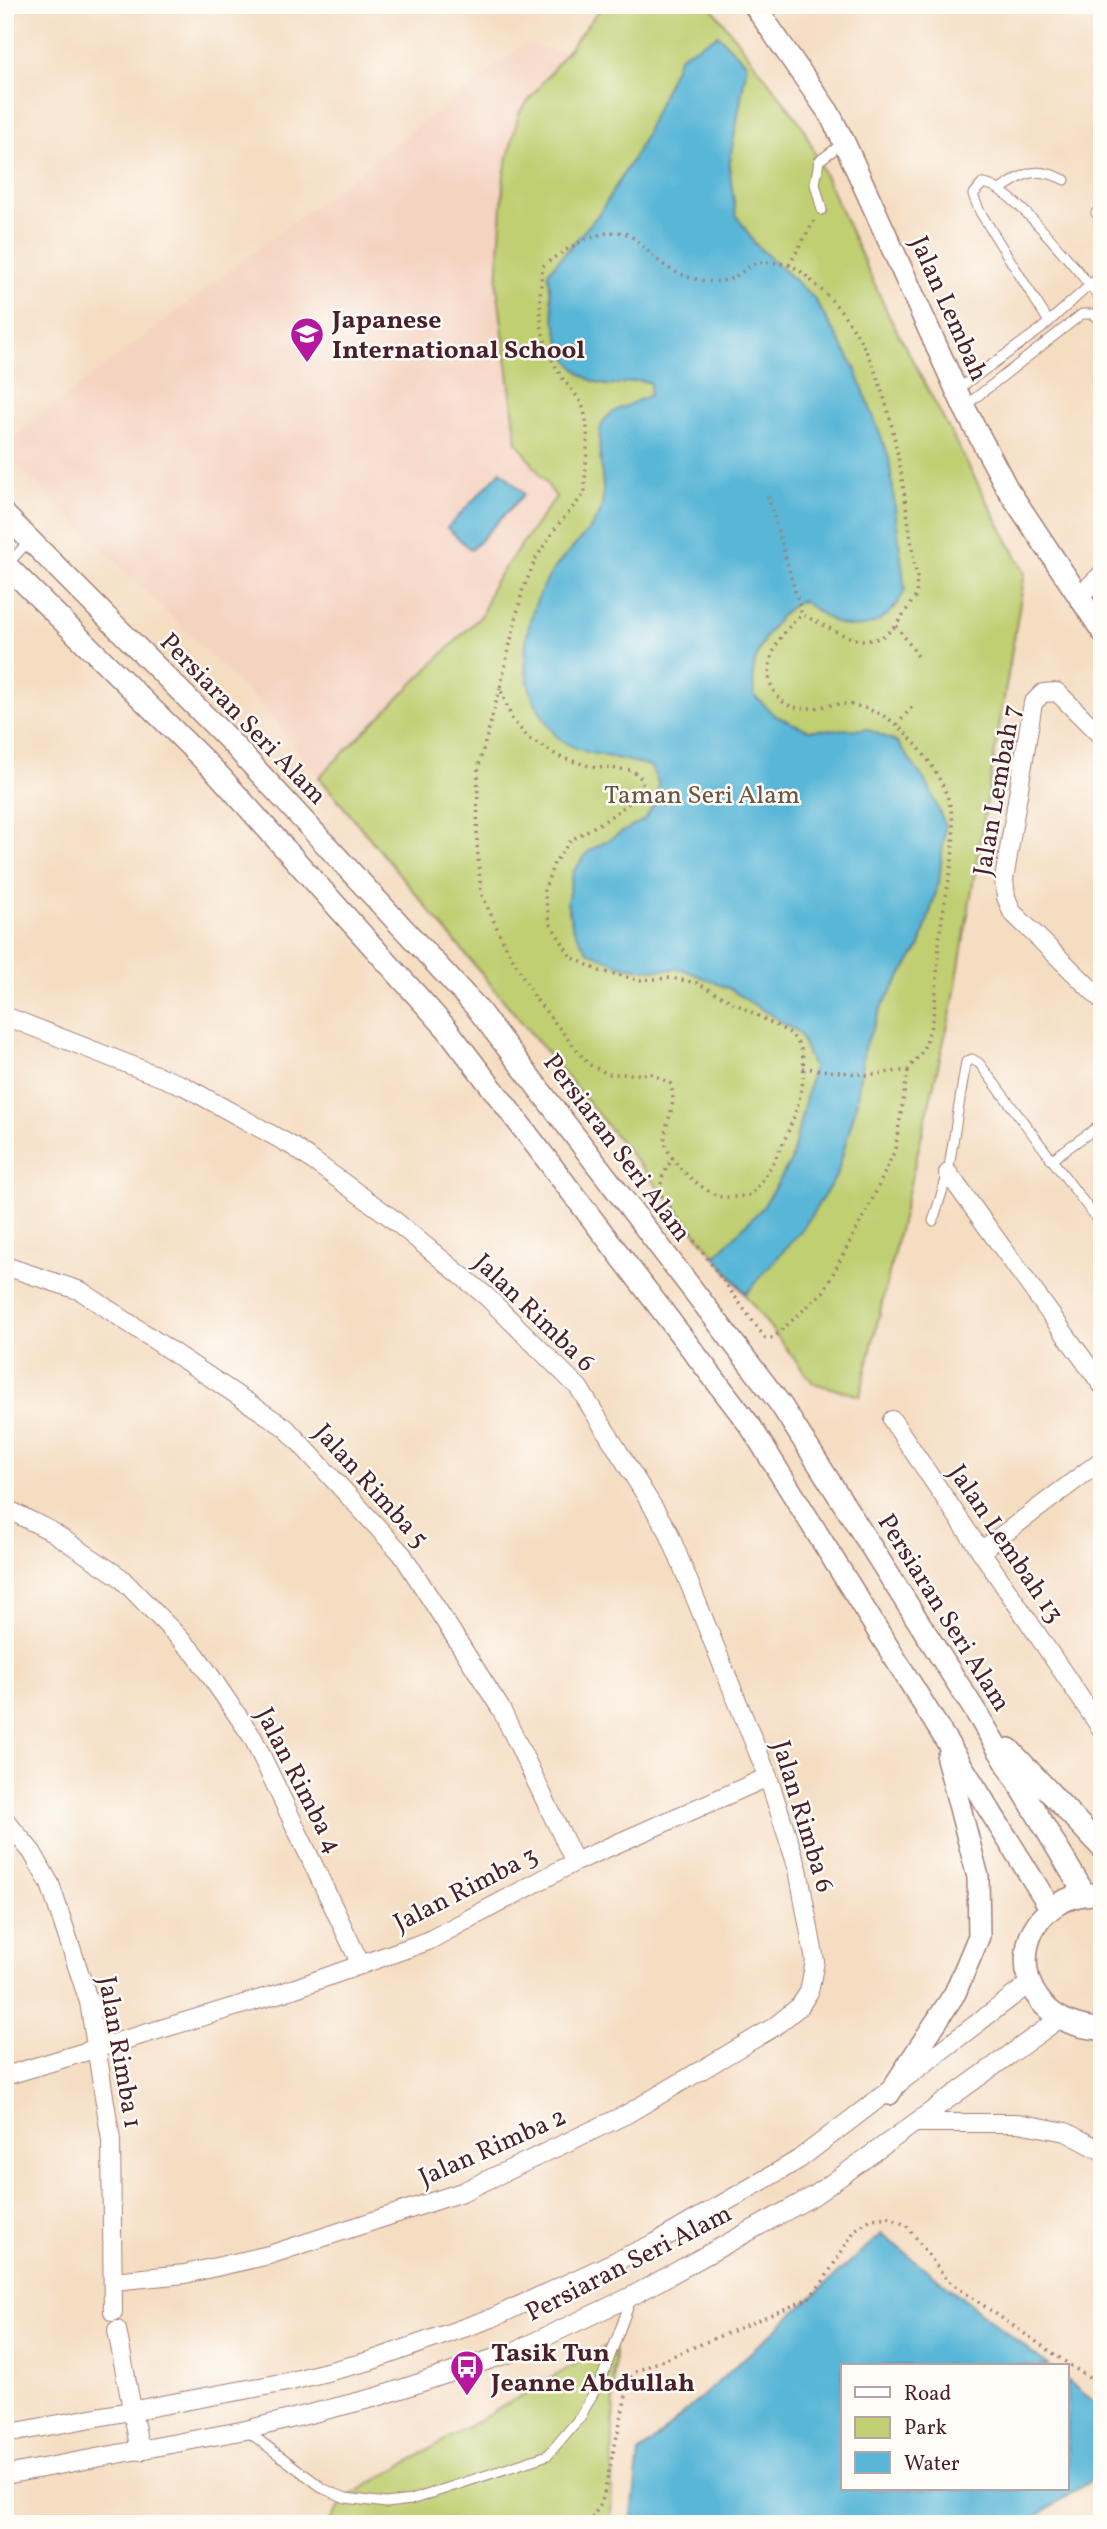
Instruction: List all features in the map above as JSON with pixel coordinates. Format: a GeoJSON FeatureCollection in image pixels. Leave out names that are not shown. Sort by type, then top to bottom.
{"type":"FeatureCollection","features":[{"type":"Feature","properties":{"kind":"street","name":"Jalan Lembah"},"geometry":{"type":"LineString","coordinates":[[754,5],[829,113],[960,399],[1007,488],[1102,631]]}},
{"type":"Feature","properties":{"kind":"street","name":"Persiaran Seri Alam"},"geometry":{"type":"LineString","coordinates":[[5,515],[31,538],[228,739],[476,1007],[781,1405],[1093,1894]]}},
{"type":"Feature","properties":{"kind":"street"},"geometry":{"type":"LineString","coordinates":[[6,565],[218,774],[447,1029],[751,1427],[1051,1909]]}},
{"type":"Feature","properties":{"kind":"street"},"geometry":{"type":"LineString","coordinates":[[1078,597],[1102,574]]}},
{"type":"Feature","properties":{"kind":"street","name":"Jalan Lembah 7"},"geometry":{"type":"LineString","coordinates":[[1102,737],[1057,692],[1043,693],[1033,702],[1004,880],[1006,897],[1012,912],[1102,1000]]}},
{"type":"Feature","properties":{"kind":"street","name":"Jalan Rimba 6"},"geometry":{"type":"LineString","coordinates":[[5,1016],[184,1087],[294,1147],[389,1216],[486,1296],[579,1388],[668,1531],[768,1777],[798,1869],[813,1943]]}},
{"type":"Feature","properties":{"kind":"street"},"geometry":{"type":"LineString","coordinates":[[948,1173],[1102,1385]]}},
{"type":"Feature","properties":{"kind":"street","name":"Jalan Rimba 5"},"geometry":{"type":"LineString","coordinates":[[5,1266],[81,1291],[286,1428],[402,1554],[501,1709],[575,1862]]}},
{"type":"Feature","properties":{"kind":"street","name":"Jalan Lembah 13"},"geometry":{"type":"LineString","coordinates":[[892,1420],[1102,1730]]}},
{"type":"Feature","properties":{"kind":"street"},"geometry":{"type":"LineString","coordinates":[[981,1551],[1102,1461]]}},
{"type":"Feature","properties":{"kind":"street","name":"Jalan Rimba 4"},"geometry":{"type":"LineString","coordinates":[[5,1508],[51,1531],[120,1577],[196,1655],[253,1738],[361,1965]]}},
{"type":"Feature","properties":{"kind":"street"},"geometry":{"type":"LineString","coordinates":[[979,1717],[1102,1848]]}},
{"type":"Feature","properties":{"kind":"street"},"geometry":{"type":"LineString","coordinates":[[889,2094],[955,1993],[979,1936],[978,1877],[943,1739]]}},
{"type":"Feature","properties":{"kind":"street","name":"Jalan Rimba 3"},"geometry":{"type":"LineString","coordinates":[[5,2076],[284,1992],[428,1941],[575,1862],[768,1777]]}},
{"type":"Feature","properties":{"kind":"street","name":"Jalan Rimba 1"},"geometry":{"type":"LineString","coordinates":[[5,1820],[32,1852],[50,1884],[81,1975],[106,2096],[111,2140],[113,2312]]}},
{"type":"Feature","properties":{"kind":"street"},"geometry":{"type":"LineString","coordinates":[[1093,1894],[1059,1902],[1039,1920],[1027,1944],[1026,1971],[1035,1996],[1059,2019],[1077,2028],[1102,2029]]}},
{"type":"Feature","properties":{"kind":"street","name":"Jalan Rimba 2"},"geometry":{"type":"LineString","coordinates":[[113,2281],[215,2269],[318,2241],[462,2192],[615,2120],[721,2060],[774,2027],[800,2006],[814,1980],[813,1943]]}},
{"type":"Feature","properties":{"kind":"street","name":"Persiaran Seri Alam"},"geometry":{"type":"LineString","coordinates":[[5,2434],[287,2382],[358,2364],[492,2318],[655,2243],[798,2160],[889,2094],[1030,1983]]}},
{"type":"Feature","properties":{"kind":"street","name":"Persiaran Seri Alam"},"geometry":{"type":"LineString","coordinates":[[5,2475],[246,2430],[377,2397],[513,2352],[632,2296],[815,2195],[1059,2019]]}},
{"type":"Feature","properties":{"kind":"street"},"geometry":{"type":"LineString","coordinates":[[915,2123],[1018,2123],[1066,2132],[1102,2151]]}},
{"type":"Feature","properties":{"kind":"street"},"geometry":{"type":"LineString","coordinates":[[117,2330],[140,2451]]}},
{"type":"Feature","properties":{"kind":"lane"},"geometry":{"type":"LineString","coordinates":[[822,210],[815,184],[819,161],[844,142]]}},
{"type":"Feature","properties":{"kind":"lane"},"geometry":{"type":"LineString","coordinates":[[1001,189],[1026,173],[1049,172],[1065,180]]}},
{"type":"Feature","properties":{"kind":"lane"},"geometry":{"type":"LineString","coordinates":[[1049,322],[980,212],[973,195],[982,184],[1001,189],[1102,300]]}},
{"type":"Feature","properties":{"kind":"lane"},"geometry":{"type":"LineString","coordinates":[[1096,213],[1102,222]]}},
{"type":"Feature","properties":{"kind":"lane"},"geometry":{"type":"LineString","coordinates":[[960,399],[1102,275]]}},
{"type":"Feature","properties":{"kind":"lane"},"geometry":{"type":"LineString","coordinates":[[960,399],[1082,314],[1093,314],[1102,324]]}},
{"type":"Feature","properties":{"kind":"lane"},"geometry":{"type":"LineString","coordinates":[[6,565],[31,538]]}},
{"type":"Feature","properties":{"kind":"lane"},"geometry":{"type":"LineString","coordinates":[[933,1222],[948,1173],[957,1100],[966,1062],[972,1059],[979,1063],[1102,1226]]}},
{"type":"Feature","properties":{"kind":"lane"},"geometry":{"type":"LineString","coordinates":[[1051,1160],[1102,1124]]}},
{"type":"Feature","properties":{"kind":"lane"},"geometry":{"type":"LineString","coordinates":[[246,2430],[284,2462],[324,2488],[346,2498],[386,2503],[411,2500],[548,2455],[586,2406],[603,2375],[632,2296]]}},
{"type":"Feature","properties":{"kind":"path"},"geometry":{"type":"LineString","coordinates":[[789,265],[822,210]]}},
{"type":"Feature","properties":{"kind":"path"},"geometry":{"type":"LineString","coordinates":[[500,688],[512,719],[528,739],[562,758],[593,767],[632,770],[642,778],[644,792],[606,820],[571,839],[554,863],[544,891],[550,923],[571,957],[600,971],[640,980],[671,978],[697,983],[790,1033],[800,1047],[803,1068],[798,1100],[781,1151],[768,1176],[751,1195],[721,1197],[692,1181],[673,1157],[664,1140],[675,1098],[670,1083],[652,1074],[608,1074],[588,1063],[536,998],[503,941],[481,893],[477,844],[478,768],[522,592],[536,558],[557,526],[585,493],[584,460],[589,437],[582,405],[550,356],[538,316],[542,267],[555,256],[584,240],[612,233],[631,235],[662,266],[685,276],[710,282],[732,279],[758,262],[789,265],[835,302],[863,346],[888,408],[917,578],[916,596],[888,634],[869,641],[844,637],[802,615],[768,496]]}},
{"type":"Feature","properties":{"kind":"path"},"geometry":{"type":"LineString","coordinates":[[673,1157],[663,1175],[659,1192],[747,1316],[765,1338],[774,1338],[824,1291],[873,1198],[895,1150],[908,1070],[921,1052],[930,1022],[955,839],[951,807],[926,754],[897,725],[879,713],[846,704],[805,710],[786,704],[775,693],[770,678],[772,656],[780,637],[802,615]]}},
{"type":"Feature","properties":{"kind":"path"},"geometry":{"type":"LineString","coordinates":[[896,625],[919,659]]}},
{"type":"Feature","properties":{"kind":"path"},"geometry":{"type":"LineString","coordinates":[[897,725],[912,707]]}},
{"type":"Feature","properties":{"kind":"path"},"geometry":{"type":"LineString","coordinates":[[803,1068],[867,1075],[908,1070]]}},
{"type":"Feature","properties":{"kind":"path"},"geometry":{"type":"LineString","coordinates":[[588,2524],[602,2502],[630,2378],[637,2371],[808,2298],[822,2283],[855,2230],[871,2219],[890,2217],[907,2226],[948,2281],[1102,2387]]}},
{"type":"Feature","properties":{"kind":"shaded area","name":"Japanese International School"},"geometry":{"type":"Polygon","coordinates":[[[524,45],[565,52],[519,113],[504,174],[497,286],[517,442],[556,497],[493,584],[482,615],[319,777],[265,709],[5,453],[5,443],[524,45]]]}},
{"type":"Feature","properties":{"kind":"green space","name":"Taman Seri Alam"},"geometry":{"type":"Polygon","coordinates":[[[603,5],[710,5],[802,125],[889,316],[1025,573],[953,1003],[860,1396],[813,1383],[715,1256],[319,777],[482,615],[493,584],[556,497],[517,442],[497,286],[504,174],[519,113],[603,5]]]}},
{"type":"Feature","properties":{"kind":"green space"},"geometry":{"type":"Polygon","coordinates":[[[615,2341],[611,2524],[328,2524],[346,2498],[615,2341]]]}},
{"type":"Feature","properties":{"kind":"water"},"geometry":{"type":"Polygon","coordinates":[[[718,35],[747,64],[729,167],[736,215],[756,245],[814,298],[855,368],[889,458],[905,590],[887,615],[861,627],[834,622],[802,601],[794,605],[778,619],[760,648],[753,670],[754,695],[774,715],[808,730],[867,729],[897,742],[928,785],[945,825],[939,882],[920,946],[882,1006],[864,1048],[856,1106],[837,1175],[804,1227],[746,1294],[715,1256],[763,1207],[791,1161],[813,1068],[799,1033],[728,988],[682,969],[647,970],[619,965],[587,951],[573,928],[567,903],[573,872],[589,851],[645,819],[658,798],[658,782],[651,767],[584,751],[560,739],[536,704],[526,673],[525,656],[529,623],[540,592],[554,570],[599,515],[603,492],[600,449],[602,425],[611,413],[650,395],[650,383],[645,381],[607,385],[589,379],[576,369],[560,341],[555,324],[548,272],[599,214],[638,150],[680,56],[718,35]]]}},
{"type":"Feature","properties":{"kind":"water"},"geometry":{"type":"Polygon","coordinates":[[[501,471],[524,494],[471,550],[447,528],[501,471]]]}},
{"type":"Feature","properties":{"kind":"water"},"geometry":{"type":"Polygon","coordinates":[[[881,2234],[1046,2364],[841,2364],[841,2490],[1068,2490],[1068,2381],[1102,2408],[1102,2473],[1025,2524],[631,2524],[639,2454],[881,2234]]]}},
{"type":"Feature","properties":{"kind":"place","name":"Japanese International School"},"geometry":{"type":"Point","coordinates":[307,364]}},
{"type":"Feature","properties":{"kind":"place","name":"Tasik Tun Jeanne Abdullah"},"geometry":{"type":"Point","coordinates":[467,2397]}}]}
